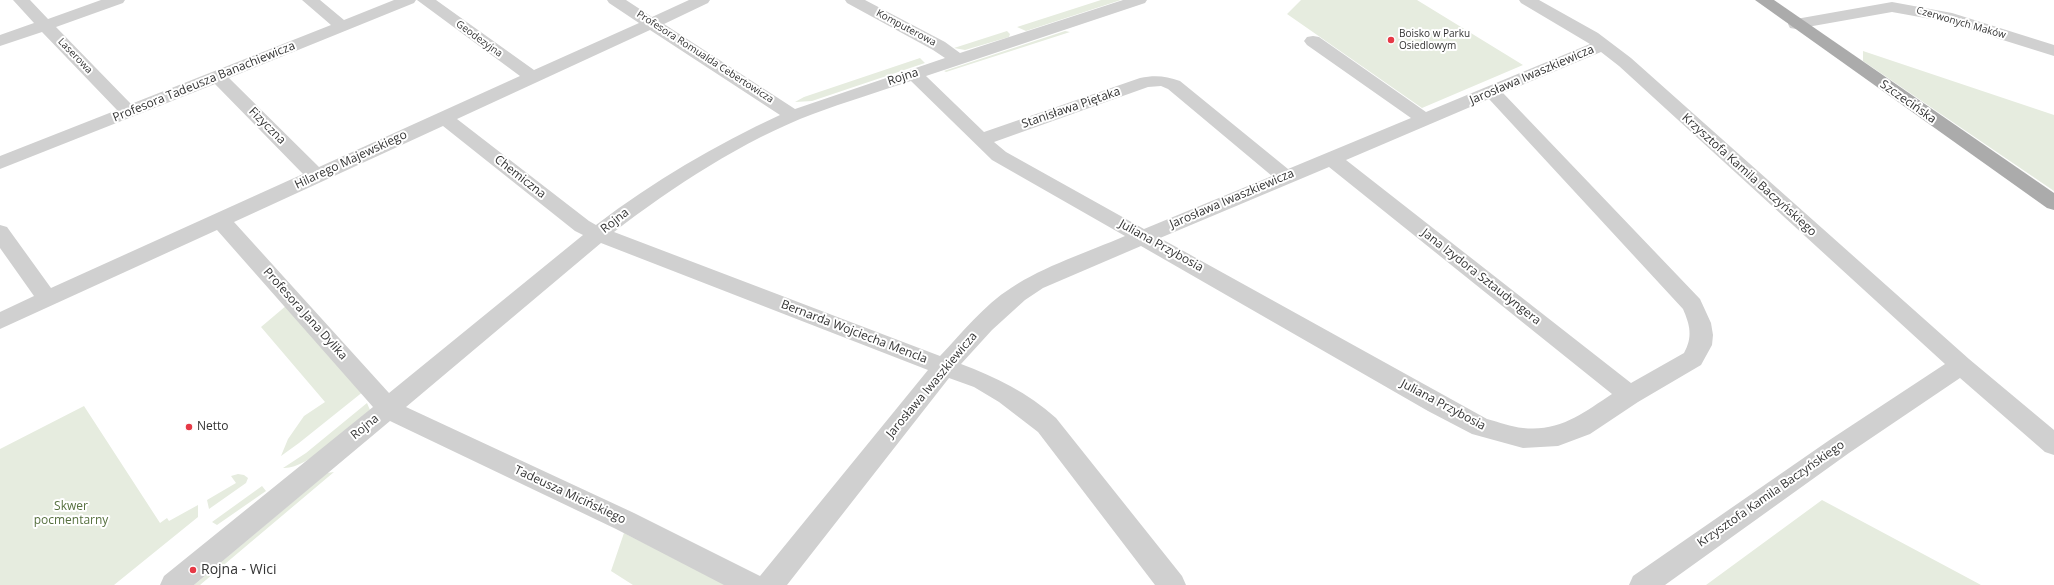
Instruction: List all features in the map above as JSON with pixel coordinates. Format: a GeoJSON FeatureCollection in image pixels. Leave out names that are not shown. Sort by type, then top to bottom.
{"type":"FeatureCollection","features":[{"type":"Feature","properties":{"kind":"main road","name":"Szczecińska"},"geometry":{"type":"LineString","coordinates":[[1763,0],[2054,204]]}},
{"type":"Feature","properties":{"kind":"street","name":"Laserowa"},"geometry":{"type":"LineString","coordinates":[[20,0],[129,112]]}},
{"type":"Feature","properties":{"kind":"street"},"geometry":{"type":"LineString","coordinates":[[0,41],[116,0]]}},
{"type":"Feature","properties":{"kind":"street"},"geometry":{"type":"LineString","coordinates":[[310,0],[342,26]]}},
{"type":"Feature","properties":{"kind":"street","name":"Profesora Tadeusza Banachiewicza"},"geometry":{"type":"LineString","coordinates":[[0,163],[408,0]]}},
{"type":"Feature","properties":{"kind":"street","name":"Geodezyjna"},"geometry":{"type":"LineString","coordinates":[[425,0],[533,77]]}},
{"type":"Feature","properties":{"kind":"street","name":"Profesora Romualda Cebertowicza"},"geometry":{"type":"LineString","coordinates":[[615,0],[778,104],[794,116]]}},
{"type":"Feature","properties":{"kind":"street","name":"Hilarego Majewskiego"},"geometry":{"type":"LineString","coordinates":[[0,321],[702,0]]}},
{"type":"Feature","properties":{"kind":"street","name":"Komputerowa"},"geometry":{"type":"LineString","coordinates":[[853,0],[939,46],[957,59]]}},
{"type":"Feature","properties":{"kind":"street","name":"Rojna"},"geometry":{"type":"LineString","coordinates":[[174,585],[598,234],[637,204],[693,168],[746,139],[794,116],[829,102],[1139,0]]}},
{"type":"Feature","properties":{"kind":"street","name":"Krzysztofa Kamila Baczyńskiego"},"geometry":{"type":"LineString","coordinates":[[1527,0],[1603,45],[1625,62],[1961,365],[2054,445]]}},
{"type":"Feature","properties":{"kind":"street","name":"Czerwonych Maków"},"geometry":{"type":"LineString","coordinates":[[1796,24],[1892,7],[1915,10],[1946,17],[2054,51]]}},
{"type":"Feature","properties":{"kind":"street"},"geometry":{"type":"LineString","coordinates":[[1313,41],[1424,119]]}},
{"type":"Feature","properties":{"kind":"street","name":"Jarosława Iwaszkiewicza"},"geometry":{"type":"LineString","coordinates":[[770,585],[944,366],[984,324],[1017,294],[1035,283],[1143,236],[1603,45]]}},
{"type":"Feature","properties":{"kind":"street","name":"Juliana Przybosia"},"geometry":{"type":"LineString","coordinates":[[914,74],[980,140],[999,156],[1438,404],[1494,432],[1522,438],[1558,436],[1581,427],[1630,395],[1693,359],[1700,345],[1702,335],[1700,323],[1692,305],[1491,91]]}},
{"type":"Feature","properties":{"kind":"street","name":"Fizyczna"},"geometry":{"type":"LineString","coordinates":[[217,76],[316,176]]}},
{"type":"Feature","properties":{"kind":"street","name":"Stanisława Piętaka"},"geometry":{"type":"LineString","coordinates":[[980,140],[1146,82],[1162,81],[1174,85],[1286,177]]}},
{"type":"Feature","properties":{"kind":"street","name":"Chemiczna"},"geometry":{"type":"LineString","coordinates":[[444,118],[582,226],[598,234]]}},
{"type":"Feature","properties":{"kind":"street","name":"Jana Izydora Sztaudyngera"},"geometry":{"type":"LineString","coordinates":[[1331,158],[1630,395]]}},
{"type":"Feature","properties":{"kind":"street","name":"Profesora Jana Dylika"},"geometry":{"type":"LineString","coordinates":[[220,220],[372,388],[388,409]]}},
{"type":"Feature","properties":{"kind":"street"},"geometry":{"type":"LineString","coordinates":[[0,232],[47,299]]}},
{"type":"Feature","properties":{"kind":"street","name":"Bernarda Wojciecha Mencla"},"geometry":{"type":"LineString","coordinates":[[598,234],[944,366],[982,381],[1009,395],[1031,410],[1047,425],[1172,585]]}},
{"type":"Feature","properties":{"kind":"street","name":"Krzysztofa Kamila Baczyńskiego"},"geometry":{"type":"LineString","coordinates":[[1643,585],[1750,511],[1840,446],[1961,365]]}},
{"type":"Feature","properties":{"kind":"street","name":"Tadeusza Micińskiego"},"geometry":{"type":"LineString","coordinates":[[388,409],[625,521],[751,585]]}},
{"type":"Feature","properties":{"kind":"green space"},"geometry":{"type":"Polygon","coordinates":[[[1101,0],[1121,0],[1026,31],[1017,27],[1101,0]]]}},
{"type":"Feature","properties":{"kind":"green space"},"geometry":{"type":"Polygon","coordinates":[[[1301,0],[1417,0],[1523,65],[1422,108],[1287,14],[1301,0]]]}},
{"type":"Feature","properties":{"kind":"green space"},"geometry":{"type":"Polygon","coordinates":[[[1007,31],[1010,34],[1009,37],[965,50],[954,48],[1007,31]]]}},
{"type":"Feature","properties":{"kind":"green space"},"geometry":{"type":"Polygon","coordinates":[[[1065,31],[1070,32],[946,72],[944,71],[1065,31]]]}},
{"type":"Feature","properties":{"kind":"green space"},"geometry":{"type":"Polygon","coordinates":[[[1863,51],[2054,115],[2054,191],[1863,61],[1863,51]]]}},
{"type":"Feature","properties":{"kind":"green space"},"geometry":{"type":"Polygon","coordinates":[[[920,58],[925,63],[812,101],[795,102],[804,97],[920,58]]]}},
{"type":"Feature","properties":{"kind":"green space"},"geometry":{"type":"Polygon","coordinates":[[[287,305],[364,391],[281,456],[288,439],[304,416],[325,402],[261,327],[287,305]]]}},
{"type":"Feature","properties":{"kind":"green space"},"geometry":{"type":"Polygon","coordinates":[[[367,403],[370,410],[328,446],[304,462],[293,467],[283,468],[306,453],[367,403]]]}},
{"type":"Feature","properties":{"kind":"green space","name":"Skwer pocmentarny"},"geometry":{"type":"Polygon","coordinates":[[[84,406],[160,523],[167,518],[169,521],[198,505],[198,517],[114,585],[0,585],[0,449],[84,406]]]}},
{"type":"Feature","properties":{"kind":"green space"},"geometry":{"type":"Polygon","coordinates":[[[334,472],[200,585],[194,585],[327,473],[334,472]]]}},
{"type":"Feature","properties":{"kind":"green space"},"geometry":{"type":"Polygon","coordinates":[[[238,474],[244,475],[248,478],[246,483],[209,509],[207,500],[236,483],[231,476],[238,474]]]}},
{"type":"Feature","properties":{"kind":"green space"},"geometry":{"type":"Polygon","coordinates":[[[262,486],[266,491],[217,525],[212,522],[262,486]]]}},
{"type":"Feature","properties":{"kind":"green space"},"geometry":{"type":"Polygon","coordinates":[[[1822,500],[1968,578],[1981,585],[1706,585],[1822,500]]]}},
{"type":"Feature","properties":{"kind":"green space"},"geometry":{"type":"Polygon","coordinates":[[[624,533],[730,585],[633,585],[611,571],[624,533]]]}},
{"type":"Feature","properties":{"kind":"place","name":"Boisko w Parku Osiedlowym"},"geometry":{"type":"Point","coordinates":[1391,40]}},
{"type":"Feature","properties":{"kind":"place","name":"Netto"},"geometry":{"type":"Point","coordinates":[189,427]}},
{"type":"Feature","properties":{"kind":"place","name":"Rojna - Wici"},"geometry":{"type":"Point","coordinates":[193,570]}}]}
